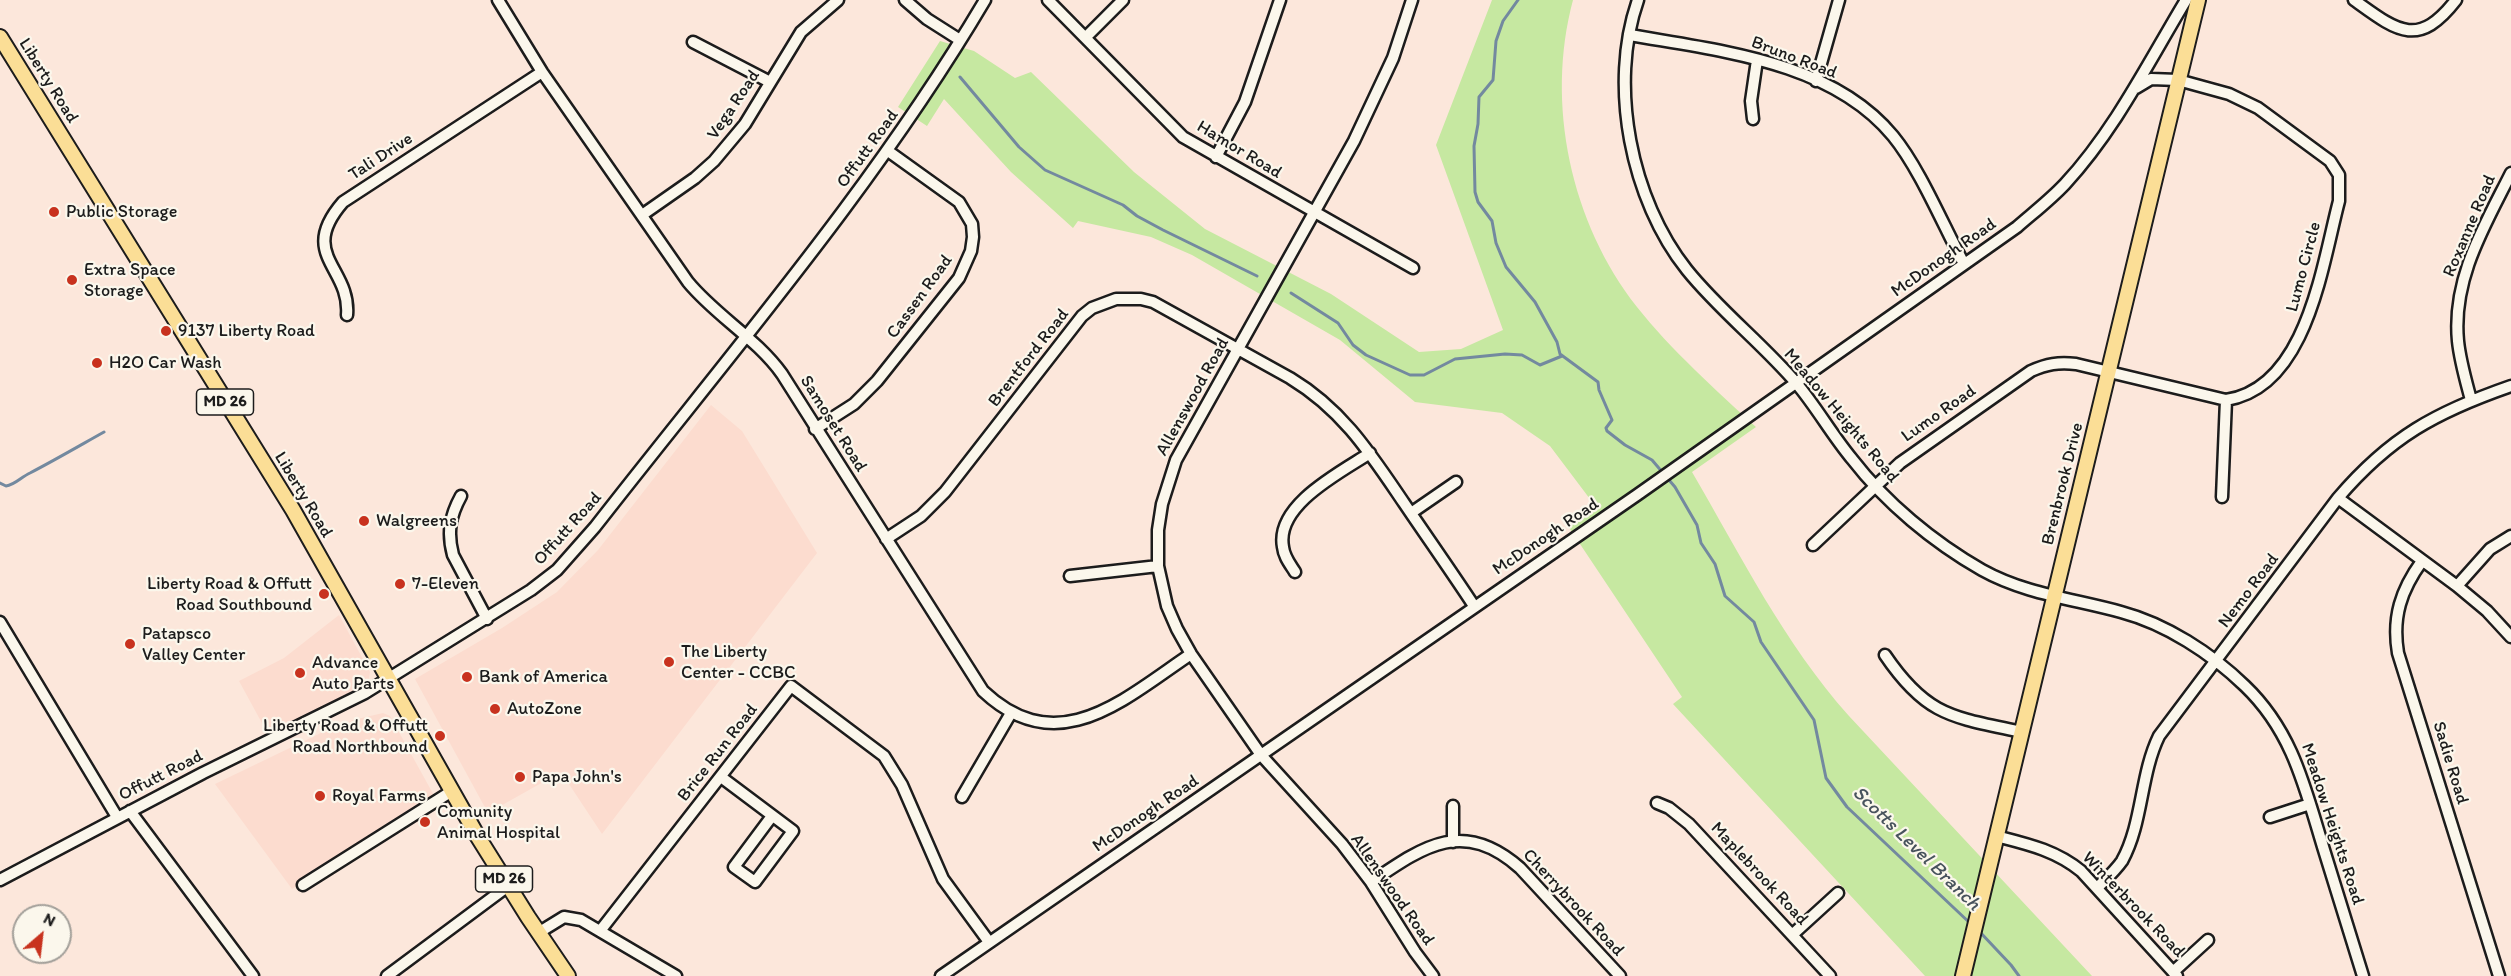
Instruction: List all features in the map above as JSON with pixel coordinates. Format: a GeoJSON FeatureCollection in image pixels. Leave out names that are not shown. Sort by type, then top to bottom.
{"type":"FeatureCollection","features":[{"type":"Feature","properties":{"kind":"main road","name":"Brenbrook Drive"},"geometry":{"type":"LineString","coordinates":[[1963,976],[2198,0]]}},
{"type":"Feature","properties":{"kind":"main road","name":"Liberty Road"},"geometry":{"type":"LineString","coordinates":[[0,37],[300,521],[452,791],[508,886],[568,976]]}},
{"type":"Feature","properties":{"kind":"street","name":"Vega Road"},"geometry":{"type":"LineString","coordinates":[[642,215],[695,178],[714,161],[746,124],[801,32],[838,0]]}},
{"type":"Feature","properties":{"kind":"street"},"geometry":{"type":"LineString","coordinates":[[905,0],[927,19],[960,40]]}},
{"type":"Feature","properties":{"kind":"street","name":"Offutt Road"},"geometry":{"type":"LineString","coordinates":[[0,880],[232,758],[332,711],[487,619],[538,585],[575,551],[888,150],[985,0]]}},
{"type":"Feature","properties":{"kind":"street","name":"Hamor Road"},"geometry":{"type":"LineString","coordinates":[[1048,0],[1184,137],[1413,268]]}},
{"type":"Feature","properties":{"kind":"street"},"geometry":{"type":"LineString","coordinates":[[1086,37],[1123,0]]}},
{"type":"Feature","properties":{"kind":"street"},"geometry":{"type":"LineString","coordinates":[[1216,157],[1245,102],[1280,0]]}},
{"type":"Feature","properties":{"kind":"street","name":"Allenswood Road"},"geometry":{"type":"LineString","coordinates":[[1412,0],[1393,58],[1354,141],[1176,460],[1168,481],[1158,530],[1158,566],[1167,606],[1191,654],[1261,755],[1342,844],[1371,882],[1430,975]]}},
{"type":"Feature","properties":{"kind":"street","name":"Meadow Heights Road"},"geometry":{"type":"LineString","coordinates":[[1638,0],[1630,35],[1626,85],[1627,112],[1639,178],[1655,218],[1686,268],[1796,383],[1874,486],[1915,523],[1965,560],[2001,579],[2054,596],[2124,613],[2182,638],[2243,684],[2278,724],[2298,765],[2363,976]]}},
{"type":"Feature","properties":{"kind":"street"},"geometry":{"type":"LineString","coordinates":[[1816,81],[1839,0]]}},
{"type":"Feature","properties":{"kind":"street","name":"McDonogh Road"},"geometry":{"type":"LineString","coordinates":[[941,976],[1637,495],[2017,227],[2066,184],[2096,146],[2136,88],[2149,60],[2186,0]]}},
{"type":"Feature","properties":{"kind":"street"},"geometry":{"type":"LineString","coordinates":[[2354,0],[2391,26],[2415,30],[2439,21],[2456,0]]}},
{"type":"Feature","properties":{"kind":"street","name":"Samoset Road"},"geometry":{"type":"LineString","coordinates":[[500,1],[542,72],[700,297],[774,362],[971,675],[989,697],[1011,712],[1048,723],[1084,720],[1114,706],[1191,654]]}},
{"type":"Feature","properties":{"kind":"street","name":"Bruno Road"},"geometry":{"type":"LineString","coordinates":[[1630,35],[1757,60],[1816,81],[1863,108],[1880,122],[1908,158],[1964,264]]}},
{"type":"Feature","properties":{"kind":"street"},"geometry":{"type":"LineString","coordinates":[[693,42],[770,82]]}},
{"type":"Feature","properties":{"kind":"street"},"geometry":{"type":"LineString","coordinates":[[1753,119],[1751,100],[1757,60]]}},
{"type":"Feature","properties":{"kind":"street","name":"Tali Drive"},"geometry":{"type":"LineString","coordinates":[[347,315],[348,298],[325,251],[323,233],[331,215],[343,202],[542,72]]}},
{"type":"Feature","properties":{"kind":"street"},"geometry":{"type":"LineString","coordinates":[[2136,88],[2151,79],[2178,81]]}},
{"type":"Feature","properties":{"kind":"street","name":"Lumo Circle"},"geometry":{"type":"LineString","coordinates":[[2178,81],[2229,94],[2258,108],[2330,160],[2339,175],[2339,201],[2311,309],[2301,333],[2271,378],[2256,390],[2242,397],[2226,400]]}},
{"type":"Feature","properties":{"kind":"street","name":"Cassen Road"},"geometry":{"type":"LineString","coordinates":[[815,429],[854,404],[877,381],[959,278],[971,251],[974,237],[972,224],[959,202],[888,150]]}},
{"type":"Feature","properties":{"kind":"street","name":"Roxanne Road"},"geometry":{"type":"LineString","coordinates":[[2470,400],[2458,341],[2458,300],[2468,262],[2511,173]]}},
{"type":"Feature","properties":{"kind":"street","name":"Brentford Road"},"geometry":{"type":"LineString","coordinates":[[886,539],[921,516],[945,492],[1073,325],[1092,308],[1116,299],[1141,299],[1153,302],[1238,348],[1309,390],[1324,402],[1354,432],[1370,453],[1474,606]]}},
{"type":"Feature","properties":{"kind":"street","name":"Lumo Road"},"geometry":{"type":"LineString","coordinates":[[1813,545],[1874,486],[1923,446],[2031,371],[2046,364],[2060,362],[2108,372]]}},
{"type":"Feature","properties":{"kind":"street"},"geometry":{"type":"LineString","coordinates":[[2108,372],[2226,400],[2222,497]]}},
{"type":"Feature","properties":{"kind":"street","name":"Nemo Road"},"geometry":{"type":"LineString","coordinates":[[2097,888],[2113,872],[2127,850],[2148,765],[2159,736],[2338,498],[2371,461],[2408,432],[2446,410],[2511,386]]}},
{"type":"Feature","properties":{"kind":"street"},"geometry":{"type":"LineString","coordinates":[[1295,572],[1285,557],[1282,545],[1287,523],[1293,512],[1309,494],[1370,453]]}},
{"type":"Feature","properties":{"kind":"street"},"geometry":{"type":"LineString","coordinates":[[1411,513],[1456,482]]}},
{"type":"Feature","properties":{"kind":"street"},"geometry":{"type":"LineString","coordinates":[[461,496],[450,522],[450,545],[487,619]]}},
{"type":"Feature","properties":{"kind":"street"},"geometry":{"type":"LineString","coordinates":[[2338,498],[2457,586],[2487,611],[2511,637]]}},
{"type":"Feature","properties":{"kind":"street"},"geometry":{"type":"LineString","coordinates":[[2457,586],[2490,549],[2511,536]]}},
{"type":"Feature","properties":{"kind":"street","name":"Sadie Road"},"geometry":{"type":"LineString","coordinates":[[2422,561],[2410,577],[2399,604],[2395,635],[2398,653],[2499,976]]}},
{"type":"Feature","properties":{"kind":"street"},"geometry":{"type":"LineString","coordinates":[[1070,576],[1158,566]]}},
{"type":"Feature","properties":{"kind":"street"},"geometry":{"type":"LineString","coordinates":[[0,622],[117,818]]}},
{"type":"Feature","properties":{"kind":"street"},"geometry":{"type":"LineString","coordinates":[[1885,655],[1901,679],[1928,704],[1961,718],[2022,732]]}},
{"type":"Feature","properties":{"kind":"street","name":"Brice Run Road"},"geometry":{"type":"LineString","coordinates":[[600,931],[791,686],[884,756],[902,785],[943,879],[989,942]]}},
{"type":"Feature","properties":{"kind":"street"},"geometry":{"type":"LineString","coordinates":[[962,797],[1011,712]]}},
{"type":"Feature","properties":{"kind":"street"},"geometry":{"type":"LineString","coordinates":[[721,777],[793,831],[755,882],[734,867],[772,816]]}},
{"type":"Feature","properties":{"kind":"street"},"geometry":{"type":"LineString","coordinates":[[303,885],[452,791]]}},
{"type":"Feature","properties":{"kind":"street","name":"Maplebrook Road"},"geometry":{"type":"LineString","coordinates":[[1657,803],[1669,808],[1689,824],[1830,976]]}},
{"type":"Feature","properties":{"kind":"street"},"geometry":{"type":"LineString","coordinates":[[2270,817],[2310,804]]}},
{"type":"Feature","properties":{"kind":"street"},"geometry":{"type":"LineString","coordinates":[[1453,806],[1453,842]]}},
{"type":"Feature","properties":{"kind":"street"},"geometry":{"type":"LineString","coordinates":[[130,811],[253,976]]}},
{"type":"Feature","properties":{"kind":"street","name":"Winterbrook Road"},"geometry":{"type":"LineString","coordinates":[[1996,836],[2056,853],[2080,871],[2175,974]]}},
{"type":"Feature","properties":{"kind":"street","name":"Cherrybrook Road"},"geometry":{"type":"LineString","coordinates":[[1371,882],[1424,848],[1453,842],[1481,844],[1507,856],[1620,976]]}},
{"type":"Feature","properties":{"kind":"street"},"geometry":{"type":"LineString","coordinates":[[387,976],[508,886]]}},
{"type":"Feature","properties":{"kind":"street"},"geometry":{"type":"LineString","coordinates":[[1792,935],[1838,893]]}},
{"type":"Feature","properties":{"kind":"street"},"geometry":{"type":"LineString","coordinates":[[538,933],[564,917],[581,920],[676,976]]}},
{"type":"Feature","properties":{"kind":"street"},"geometry":{"type":"LineString","coordinates":[[2175,974],[2208,940]]}},
{"type":"Feature","properties":{"kind":"shaded area"},"geometry":{"type":"Polygon","coordinates":[[[711,405],[742,431],[817,553],[602,834],[561,772],[488,813],[415,679],[502,628],[557,592],[598,550],[711,405]]]}},
{"type":"Feature","properties":{"kind":"shaded area"},"geometry":{"type":"Polygon","coordinates":[[[339,615],[370,672],[368,684],[269,736],[239,681],[284,658],[339,615]]]}},
{"type":"Feature","properties":{"kind":"shaded area"},"geometry":{"type":"Polygon","coordinates":[[[383,713],[390,716],[436,799],[292,889],[215,784],[325,731],[353,720],[383,713]]]}},
{"type":"Feature","properties":{"kind":"green space"},"geometry":{"type":"Polygon","coordinates":[[[1492,0],[1573,0],[1565,40],[1562,80],[1564,121],[1570,161],[1580,200],[1595,238],[1614,274],[1637,307],[1679,354],[1756,427],[1692,472],[1764,598],[1804,659],[1849,716],[2092,976],[1925,976],[1673,704],[1682,697],[1568,526],[1596,507],[1550,446],[1502,413],[1415,402],[1340,340],[1192,255],[1151,237],[1078,221],[1073,228],[1011,172],[944,99],[927,126],[898,107],[940,41],[974,51],[1015,78],[1031,72],[1134,172],[1205,229],[1331,294],[1419,352],[1461,349],[1503,330],[1436,145],[1492,0]]]}},
{"type":"Feature","properties":{"kind":"waterway","name":"Scotts Level Branch"},"geometry":{"type":"LineString","coordinates":[[1518,0],[1503,21],[1496,41],[1493,80],[1479,97],[1474,146],[1475,192],[1478,202],[1492,221],[1496,243],[1506,267],[1535,302],[1557,342],[1560,354],[1598,382],[1599,390],[1612,420],[1606,428],[1607,431],[1625,445],[1652,460],[1675,487],[1697,525],[1701,543],[1715,564],[1725,596],[1754,622],[1761,642],[1814,720],[1826,778],[1847,807],[1972,925]]}},
{"type":"Feature","properties":{"kind":"waterway"},"geometry":{"type":"LineString","coordinates":[[960,77],[1019,147],[1045,170],[1123,205],[1137,216],[1163,230],[1257,276]]}},
{"type":"Feature","properties":{"kind":"waterway"},"geometry":{"type":"LineString","coordinates":[[1291,293],[1338,323],[1353,345],[1366,355],[1410,375],[1424,375],[1455,359],[1505,354],[1522,355],[1540,365],[1562,356]]}},
{"type":"Feature","properties":{"kind":"waterway"},"geometry":{"type":"LineString","coordinates":[[0,483],[6,486],[12,484],[104,432]]}},
{"type":"Feature","properties":{"kind":"waterway","name":"Scotts Level Branch"},"geometry":{"type":"LineString","coordinates":[[1979,931],[2019,976]]}},
{"type":"Feature","properties":{"kind":"place","name":"Public Storage"},"geometry":{"type":"Point","coordinates":[54,212]}},
{"type":"Feature","properties":{"kind":"place","name":"Extra Space Storage"},"geometry":{"type":"Point","coordinates":[72,280]}},
{"type":"Feature","properties":{"kind":"place","name":"9137 Liberty Road"},"geometry":{"type":"Point","coordinates":[166,331]}},
{"type":"Feature","properties":{"kind":"place","name":"H2O Car Wash"},"geometry":{"type":"Point","coordinates":[97,363]}},
{"type":"Feature","properties":{"kind":"place","name":"Walgreens"},"geometry":{"type":"Point","coordinates":[364,521]}},
{"type":"Feature","properties":{"kind":"place","name":"7-Eleven"},"geometry":{"type":"Point","coordinates":[400,584]}},
{"type":"Feature","properties":{"kind":"place","name":"Liberty Road & Offutt Road Southbound"},"geometry":{"type":"Point","coordinates":[324,594]}},
{"type":"Feature","properties":{"kind":"place","name":"Patapsco Valley Center"},"geometry":{"type":"Point","coordinates":[130,644]}},
{"type":"Feature","properties":{"kind":"place","name":"The Liberty Center - CCBC"},"geometry":{"type":"Point","coordinates":[669,662]}},
{"type":"Feature","properties":{"kind":"place","name":"Advance Auto Parts"},"geometry":{"type":"Point","coordinates":[300,673]}},
{"type":"Feature","properties":{"kind":"place","name":"Bank of America"},"geometry":{"type":"Point","coordinates":[467,677]}},
{"type":"Feature","properties":{"kind":"place","name":"AutoZone"},"geometry":{"type":"Point","coordinates":[495,709]}},
{"type":"Feature","properties":{"kind":"place","name":"Liberty Road & Offutt Road Northbound"},"geometry":{"type":"Point","coordinates":[440,736]}},
{"type":"Feature","properties":{"kind":"place","name":"Papa John's"},"geometry":{"type":"Point","coordinates":[520,777]}},
{"type":"Feature","properties":{"kind":"place","name":"Royal Farms"},"geometry":{"type":"Point","coordinates":[320,796]}},
{"type":"Feature","properties":{"kind":"place","name":"Comunity Animal Hospital"},"geometry":{"type":"Point","coordinates":[425,822]}}]}
